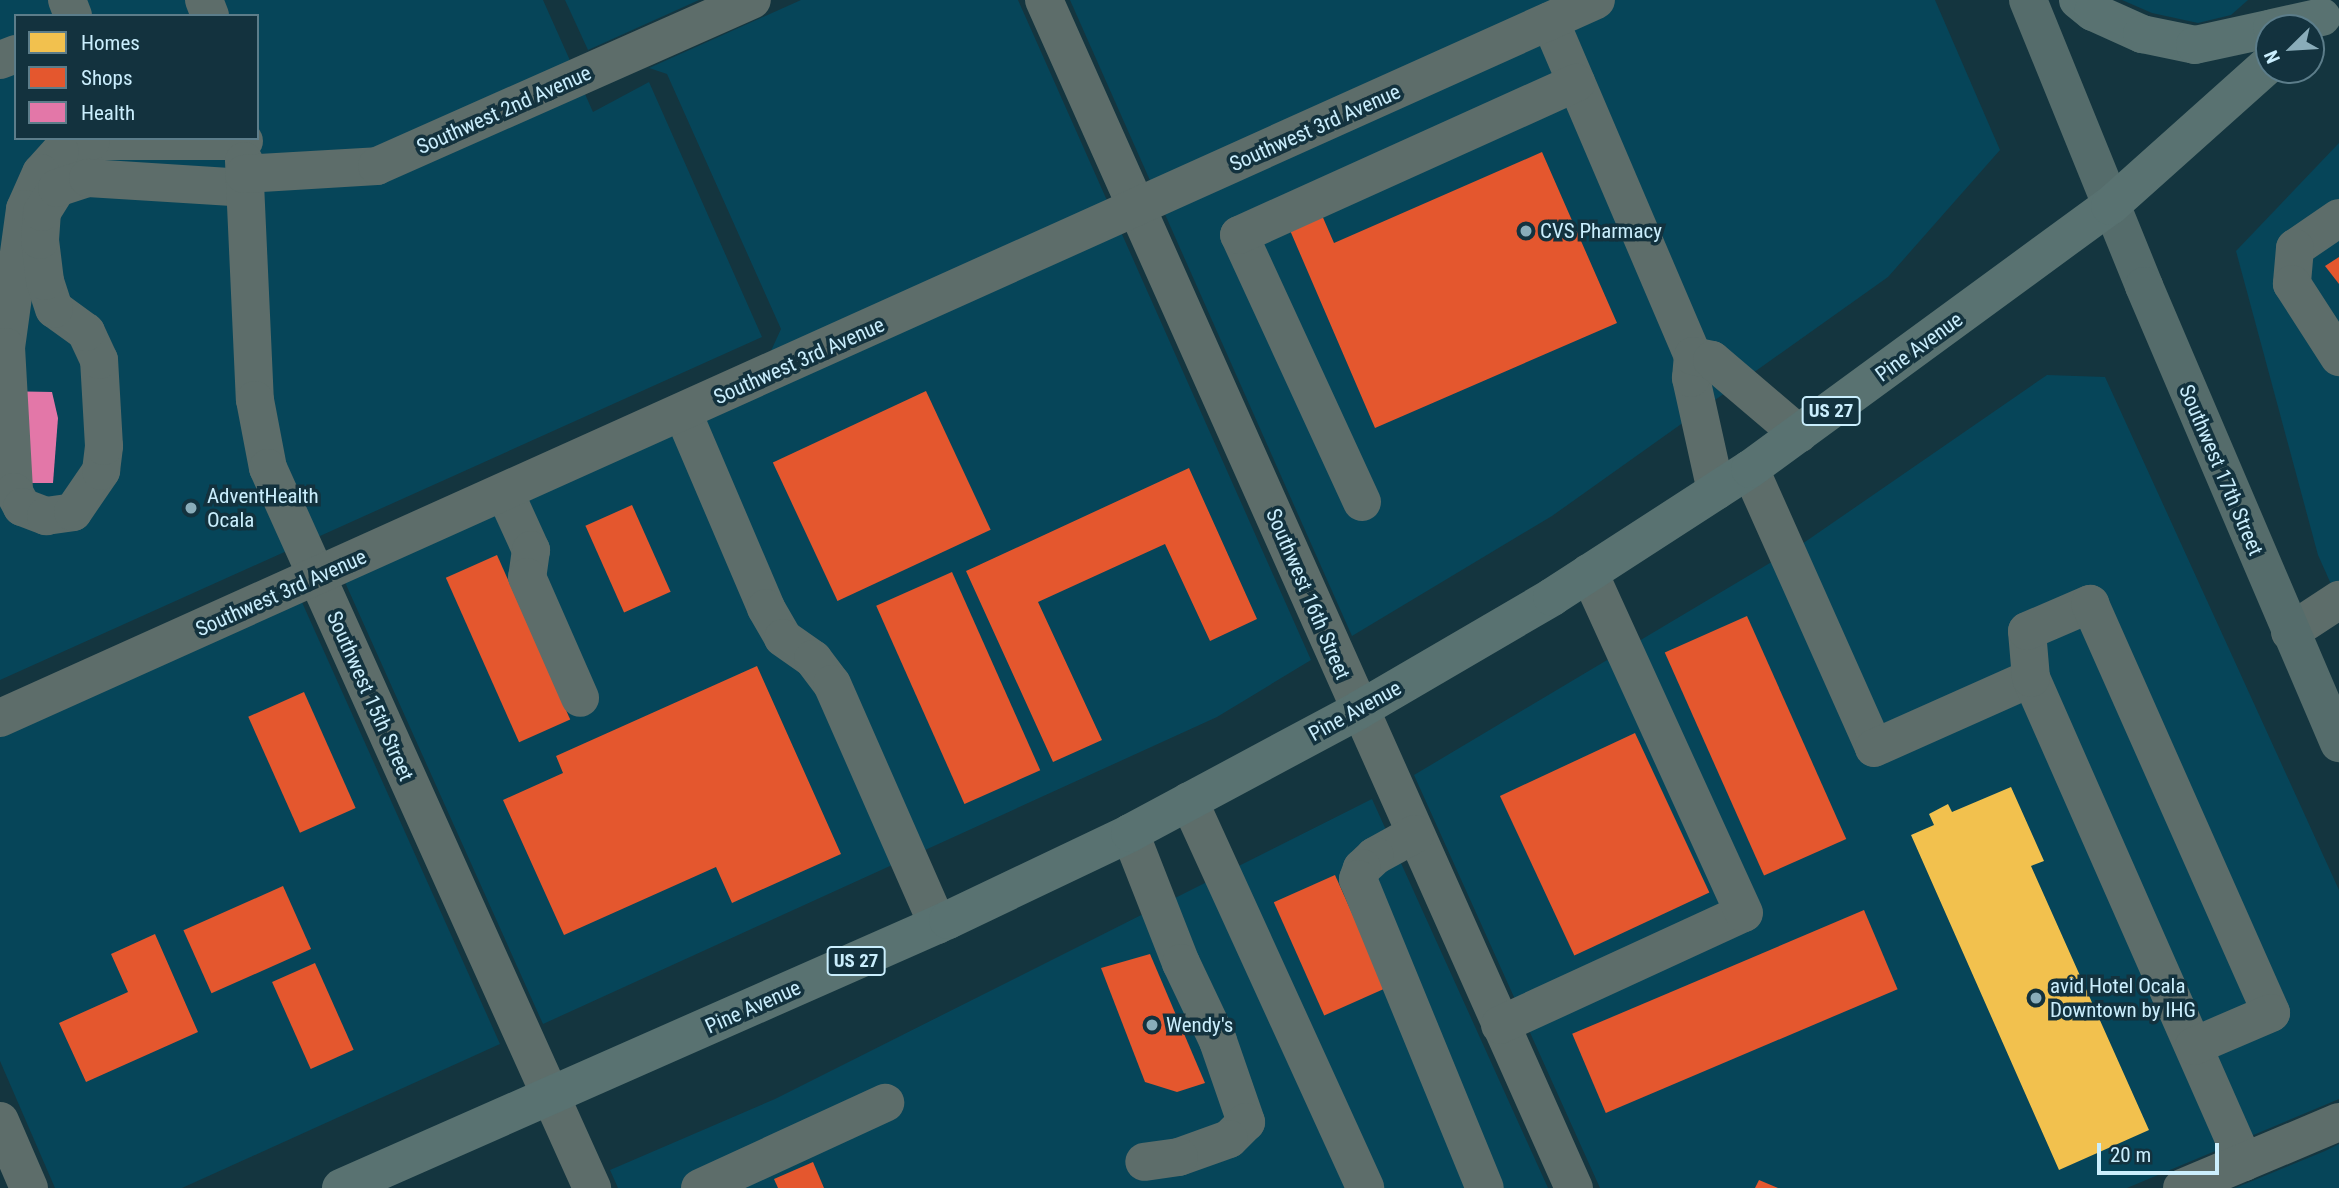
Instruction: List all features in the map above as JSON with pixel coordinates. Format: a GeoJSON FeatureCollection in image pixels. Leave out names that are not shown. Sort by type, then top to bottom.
{"type":"FeatureCollection","features":[{"type":"Feature","properties":{"kind":"highway"},"geometry":{"type":"LineString","coordinates":[[2078,0],[2093,12],[2142,34],[2196,45],[2255,31]]}},
{"type":"Feature","properties":{"kind":"highway","name":"Pine Avenue"},"geometry":{"type":"LineString","coordinates":[[341,1188],[938,925],[1130,833],[1359,710],[1589,573],[1750,469],[2110,206],[2255,77]]}},
{"type":"Feature","properties":{"kind":"main road","name":"Southwest 17th Street"},"geometry":{"type":"LineString","coordinates":[[2028,0],[2110,206],[2337,744]]}},
{"type":"Feature","properties":{"kind":"street","name":"Southwest 2nd Avenue"},"geometry":{"type":"LineString","coordinates":[[244,160],[377,166],[752,0]]}},
{"type":"Feature","properties":{"kind":"street","name":"Southwest 16th Street"},"geometry":{"type":"LineString","coordinates":[[1044,0],[1500,1025],[1567,1186]]}},
{"type":"Feature","properties":{"kind":"street","name":"Southwest 3rd Avenue"},"geometry":{"type":"LineString","coordinates":[[0,718],[1596,0]]}},
{"type":"Feature","properties":{"kind":"street"},"geometry":{"type":"LineString","coordinates":[[1550,21],[1693,356],[1692,378],[1716,491]]}},
{"type":"Feature","properties":{"kind":"street"},"geometry":{"type":"LineString","coordinates":[[1362,502],[1239,235],[1576,83]]}},
{"type":"Feature","properties":{"kind":"street"},"geometry":{"type":"LineString","coordinates":[[91,141],[244,160],[88,178],[57,188],[43,212],[40,240],[46,281],[54,309],[86,332],[99,360],[104,446],[100,471],[73,512],[46,516],[22,507],[14,492],[6,347],[24,209],[41,173],[60,152],[91,141]]}},
{"type":"Feature","properties":{"kind":"street","name":"Southwest 15th Street"},"geometry":{"type":"LineString","coordinates":[[244,160],[258,433],[268,468],[592,1188]]}},
{"type":"Feature","properties":{"kind":"street"},"geometry":{"type":"LineString","coordinates":[[2339,218],[2295,248],[2291,284],[2339,357]]}},
{"type":"Feature","properties":{"kind":"street"},"geometry":{"type":"LineString","coordinates":[[1693,356],[1712,359],[1799,434]]}},
{"type":"Feature","properties":{"kind":"street"},"geometry":{"type":"LineString","coordinates":[[683,413],[766,608],[783,638],[813,659],[832,684],[938,925]]}},
{"type":"Feature","properties":{"kind":"street"},"geometry":{"type":"LineString","coordinates":[[1750,469],[1874,748],[2031,678]]}},
{"type":"Feature","properties":{"kind":"street"},"geometry":{"type":"LineString","coordinates":[[505,493],[531,550],[527,577],[580,698]]}},
{"type":"Feature","properties":{"kind":"street"},"geometry":{"type":"LineString","coordinates":[[1500,1025],[1744,913],[1589,573]]}},
{"type":"Feature","properties":{"kind":"street"},"geometry":{"type":"LineString","coordinates":[[2290,632],[2339,600]]}},
{"type":"Feature","properties":{"kind":"street"},"geometry":{"type":"LineString","coordinates":[[2194,1046],[2271,1013],[2090,604],[2027,631],[2031,678],[2244,1162]]}},
{"type":"Feature","properties":{"kind":"street"},"geometry":{"type":"LineString","coordinates":[[1189,802],[1366,1188]]}},
{"type":"Feature","properties":{"kind":"street"},"geometry":{"type":"LineString","coordinates":[[1130,833],[1181,963],[1218,1041],[1246,1122],[1229,1139],[1179,1157],[1144,1162]]}},
{"type":"Feature","properties":{"kind":"street"},"geometry":{"type":"LineString","coordinates":[[1415,834],[1375,856],[1362,868],[1358,880],[1485,1188]]}},
{"type":"Feature","properties":{"kind":"street"},"geometry":{"type":"LineString","coordinates":[[719,1184],[885,1103]]}},
{"type":"Feature","properties":{"kind":"street"},"geometry":{"type":"LineString","coordinates":[[0,1121],[29,1188]]}},
{"type":"Feature","properties":{"kind":"street"},"geometry":{"type":"LineString","coordinates":[[2182,1188],[2339,1122]]}},
{"type":"Feature","properties":{"kind":"shaded area","name":"AdventHealth Ocala"},"geometry":{"type":"Polygon","coordinates":[[[0,0],[543,0],[593,112],[649,82],[762,337],[0,680],[0,0]]]}},
{"type":"Feature","properties":{"kind":"shaded area"},"geometry":{"type":"Polygon","coordinates":[[[565,0],[699,0],[588,50],[565,0]]]}},
{"type":"Feature","properties":{"kind":"shaded area"},"geometry":{"type":"Polygon","coordinates":[[[801,0],[1018,0],[1311,660],[1217,717],[543,1024],[331,551],[770,353],[781,329],[667,74],[649,68],[801,0]]]}},
{"type":"Feature","properties":{"kind":"shaded area"},"geometry":{"type":"Polygon","coordinates":[[[1070,0],[1935,0],[2000,150],[1888,277],[1552,516],[1352,636],[1070,0]]]}},
{"type":"Feature","properties":{"kind":"shaded area"},"geometry":{"type":"Polygon","coordinates":[[[2122,0],[2248,0],[2231,15],[2198,23],[2152,13],[2122,0]]]}},
{"type":"Feature","properties":{"kind":"shaded area"},"geometry":{"type":"Polygon","coordinates":[[[2339,143],[2339,602],[2318,555],[2236,251],[2339,143]]]}},
{"type":"Feature","properties":{"kind":"shaded area"},"geometry":{"type":"Polygon","coordinates":[[[2047,375],[2105,377],[2339,890],[2339,1099],[2127,1188],[1600,1188],[1414,775],[1802,544],[2047,375]]]}},
{"type":"Feature","properties":{"kind":"shaded area"},"geometry":{"type":"Polygon","coordinates":[[[292,580],[500,1044],[182,1188],[55,1188],[0,1061],[0,708],[292,580]]]}},
{"type":"Feature","properties":{"kind":"shaded area"},"geometry":{"type":"Polygon","coordinates":[[[1372,799],[1548,1188],[618,1188],[610,1170],[775,1099],[1372,799]]]}},
{"type":"Feature","properties":{"kind":"shaded area"},"geometry":{"type":"Polygon","coordinates":[[[2339,1144],[2339,1188],[2235,1188],[2325,1151],[2339,1144]]]}},
{"type":"Feature","properties":{"kind":"building: Homes","name":"avid Hotel Ocala Downtown by IHG"},"geometry":{"type":"Polygon","coordinates":[[[2011,787],[2044,861],[2031,866],[2149,1130],[2059,1170],[1911,835],[1934,825],[1929,814],[1948,804],[1952,812],[2011,787]]]}},
{"type":"Feature","properties":{"kind":"building: Shops"},"geometry":{"type":"Polygon","coordinates":[[[1542,152],[1617,323],[1375,428],[1289,228],[1321,213],[1334,243],[1542,152]]]}},
{"type":"Feature","properties":{"kind":"building: Shops"},"geometry":{"type":"Polygon","coordinates":[[[2339,257],[2339,284],[2325,266],[2339,257]]]}},
{"type":"Feature","properties":{"kind":"building: Shops"},"geometry":{"type":"Polygon","coordinates":[[[926,391],[991,530],[837,601],[773,462],[926,391]]]}},
{"type":"Feature","properties":{"kind":"building: Shops"},"geometry":{"type":"Polygon","coordinates":[[[1189,468],[1257,619],[1210,641],[1165,544],[1038,602],[1102,740],[1053,762],[966,571],[1189,468]]]}},
{"type":"Feature","properties":{"kind":"building: Shops"},"geometry":{"type":"Polygon","coordinates":[[[632,505],[671,592],[624,613],[585,526],[632,505]]]}},
{"type":"Feature","properties":{"kind":"building: Shops"},"geometry":{"type":"Polygon","coordinates":[[[497,555],[570,719],[519,742],[446,578],[497,555]]]}},
{"type":"Feature","properties":{"kind":"building: Shops"},"geometry":{"type":"Polygon","coordinates":[[[952,572],[1040,770],[964,804],[876,606],[952,572]]]}},
{"type":"Feature","properties":{"kind":"building: Shops"},"geometry":{"type":"Polygon","coordinates":[[[1747,616],[1846,839],[1764,876],[1665,653],[1747,616]]]}},
{"type":"Feature","properties":{"kind":"building: Shops"},"geometry":{"type":"Polygon","coordinates":[[[757,666],[841,854],[732,903],[716,867],[564,935],[503,800],[563,773],[556,756],[757,666]]]}},
{"type":"Feature","properties":{"kind":"building: Shops"},"geometry":{"type":"Polygon","coordinates":[[[304,692],[356,808],[300,833],[248,717],[304,692]]]}},
{"type":"Feature","properties":{"kind":"building: Shops"},"geometry":{"type":"Polygon","coordinates":[[[1635,733],[1709,893],[1574,955],[1500,796],[1635,733]]]}},
{"type":"Feature","properties":{"kind":"building: Shops"},"geometry":{"type":"Polygon","coordinates":[[[1335,875],[1385,988],[1324,1016],[1274,902],[1335,875]]]}},
{"type":"Feature","properties":{"kind":"building: Shops"},"geometry":{"type":"Polygon","coordinates":[[[283,886],[311,949],[211,993],[183,930],[283,886]]]}},
{"type":"Feature","properties":{"kind":"building: Shops"},"geometry":{"type":"Polygon","coordinates":[[[1864,910],[1898,989],[1606,1113],[1572,1034],[1864,910]]]}},
{"type":"Feature","properties":{"kind":"building: Shops"},"geometry":{"type":"Polygon","coordinates":[[[155,934],[198,1032],[86,1082],[59,1023],[128,992],[111,954],[155,934]]]}},
{"type":"Feature","properties":{"kind":"building: Shops","name":"Wendy's"},"geometry":{"type":"Polygon","coordinates":[[[1150,954],[1205,1083],[1177,1092],[1145,1082],[1101,968],[1150,954]]]}},
{"type":"Feature","properties":{"kind":"building: Shops"},"geometry":{"type":"Polygon","coordinates":[[[315,963],[354,1050],[311,1069],[272,982],[315,963]]]}},
{"type":"Feature","properties":{"kind":"building: Shops"},"geometry":{"type":"Polygon","coordinates":[[[813,1162],[824,1188],[778,1188],[774,1179],[813,1162]]]}},
{"type":"Feature","properties":{"kind":"building: Shops"},"geometry":{"type":"Polygon","coordinates":[[[1759,1180],[1778,1188],[1755,1188],[1759,1180]]]}},
{"type":"Feature","properties":{"kind":"building: Health"},"geometry":{"type":"Polygon","coordinates":[[[0,391],[52,392],[58,418],[53,483],[0,483],[0,391]]]}},
{"type":"Feature","properties":{"kind":"place","name":"CVS Pharmacy"},"geometry":{"type":"Point","coordinates":[1526,231]}},
{"type":"Feature","properties":{"kind":"place","name":"AdventHealth Ocala"},"geometry":{"type":"Point","coordinates":[191,508]}},
{"type":"Feature","properties":{"kind":"place","name":"avid Hotel Ocala Downtown by IHG"},"geometry":{"type":"Point","coordinates":[2036,998]}},
{"type":"Feature","properties":{"kind":"place","name":"Wendy's"},"geometry":{"type":"Point","coordinates":[1152,1025]}}]}
